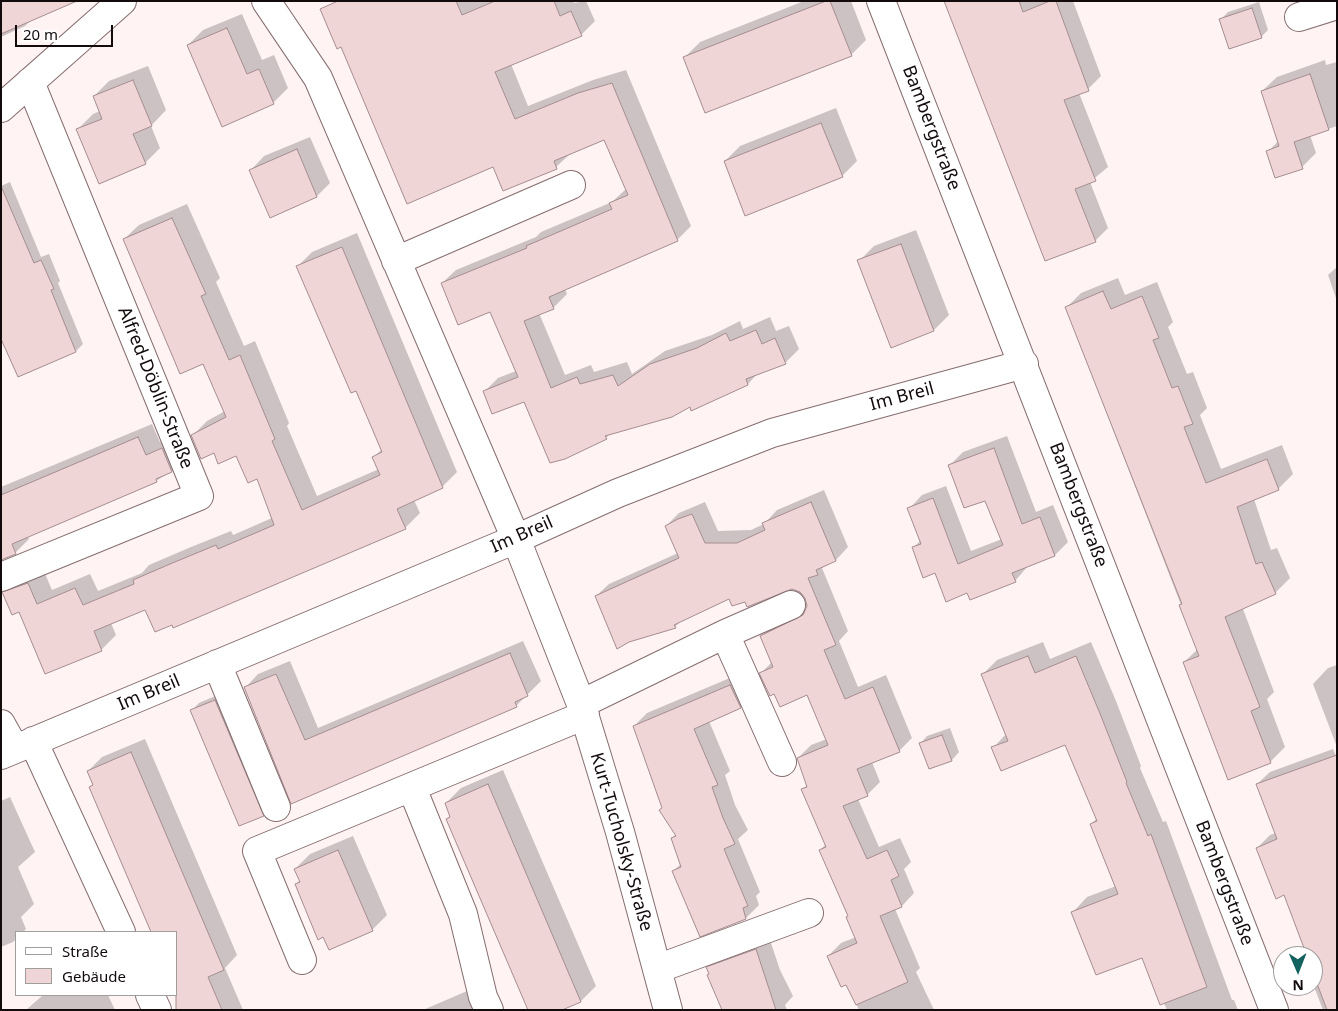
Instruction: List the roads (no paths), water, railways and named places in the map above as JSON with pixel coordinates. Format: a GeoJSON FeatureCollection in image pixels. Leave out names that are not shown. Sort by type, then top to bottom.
{"type":"FeatureCollection","features":[{"type":"Feature","properties":{"kind":"street"},"geometry":{"type":"LineString","coordinates":[[1,108],[122,1]]}},
{"type":"Feature","properties":{"kind":"street"},"geometry":{"type":"LineString","coordinates":[[266,1],[318,78],[516,539]]}},
{"type":"Feature","properties":{"kind":"street","name":"Bambergstraße"},"geometry":{"type":"LineString","coordinates":[[881,1],[1024,364],[1274,1010]]}},
{"type":"Feature","properties":{"kind":"street"},"geometry":{"type":"LineString","coordinates":[[1299,17],[1337,5]]}},
{"type":"Feature","properties":{"kind":"street","name":"Alfred-Döblin-Straße"},"geometry":{"type":"LineString","coordinates":[[1,577],[200,496],[30,82]]}},
{"type":"Feature","properties":{"kind":"street"},"geometry":{"type":"LineString","coordinates":[[396,261],[571,185]]}},
{"type":"Feature","properties":{"kind":"street","name":"Im Breil"},"geometry":{"type":"LineString","coordinates":[[16,748],[516,539],[618,493],[772,432],[1024,364]]}},
{"type":"Feature","properties":{"kind":"street","name":"Kurt-Tucholsky-Straße"},"geometry":{"type":"LineString","coordinates":[[516,539],[583,710],[668,1010]]}},
{"type":"Feature","properties":{"kind":"street"},"geometry":{"type":"LineString","coordinates":[[302,960],[257,851],[412,788],[583,710],[725,634],[791,605]]}},
{"type":"Feature","properties":{"kind":"street"},"geometry":{"type":"LineString","coordinates":[[725,634],[782,762]]}},
{"type":"Feature","properties":{"kind":"street"},"geometry":{"type":"LineString","coordinates":[[217,664],[276,807]]}},
{"type":"Feature","properties":{"kind":"street"},"geometry":{"type":"LineString","coordinates":[[1,724],[120,931]]}},
{"type":"Feature","properties":{"kind":"street"},"geometry":{"type":"LineString","coordinates":[[412,788],[463,914],[484,998],[489,1010]]}},
{"type":"Feature","properties":{"kind":"street"},"geometry":{"type":"LineString","coordinates":[[657,969],[809,913]]}},
{"type":"Feature","properties":{"kind":"street"},"geometry":{"type":"LineString","coordinates":[[150,996],[157,1010]]}}]}
